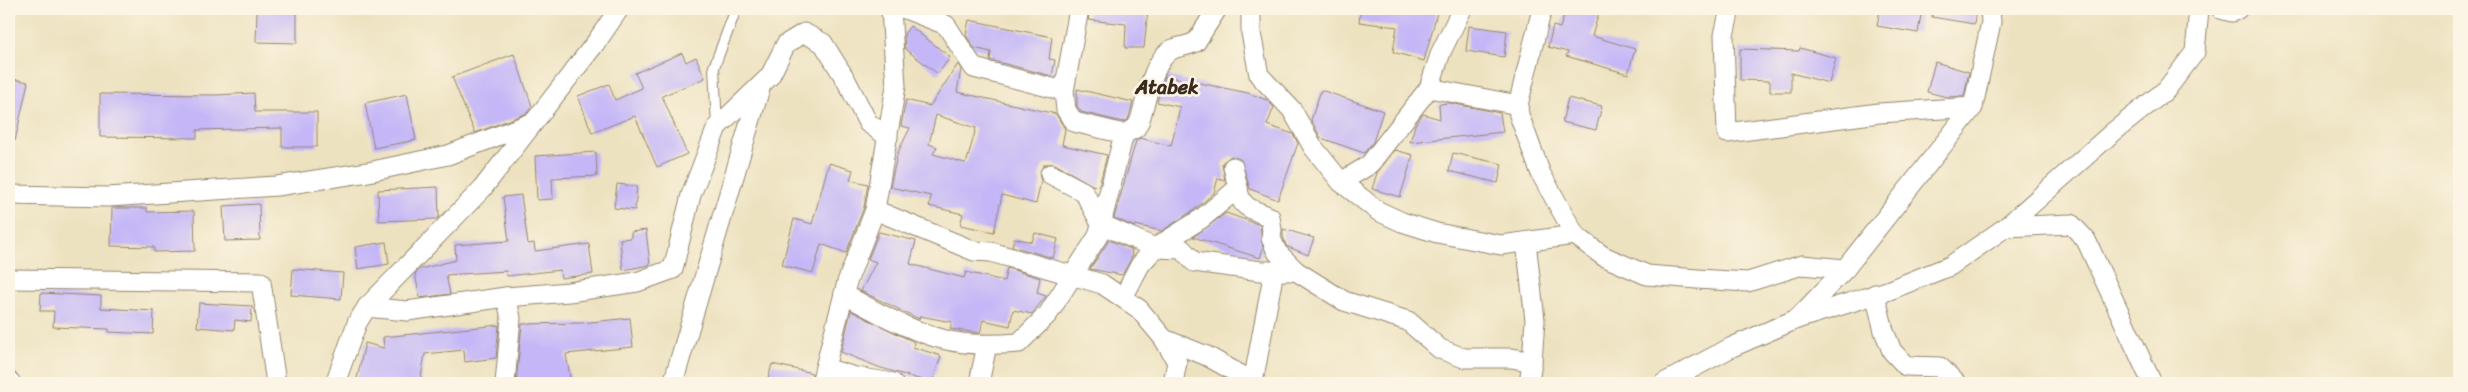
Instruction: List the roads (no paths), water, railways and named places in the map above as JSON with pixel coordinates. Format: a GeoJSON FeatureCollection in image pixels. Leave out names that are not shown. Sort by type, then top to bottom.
{"type":"FeatureCollection","features":[{"type":"Feature","properties":{"kind":"street"},"geometry":{"type":"LineString","coordinates":[[335,383],[357,323],[367,307],[482,189],[597,41],[619,9]]}},
{"type":"Feature","properties":{"kind":"street"},"geometry":{"type":"LineString","coordinates":[[891,9],[896,86],[875,210],[844,294],[823,375],[856,377],[893,383]]}},
{"type":"Feature","properties":{"kind":"street"},"geometry":{"type":"LineString","coordinates":[[905,9],[946,25],[974,68],[1064,91]]}},
{"type":"Feature","properties":{"kind":"street"},"geometry":{"type":"LineString","coordinates":[[1078,9],[1064,91],[1066,110],[1074,122],[1124,134],[1136,128],[1155,70],[1165,55],[1174,49],[1196,42],[1217,9]]}},
{"type":"Feature","properties":{"kind":"street"},"geometry":{"type":"LineString","coordinates":[[1251,9],[1251,33],[1259,75],[1292,110],[1313,147],[1341,182],[1378,211],[1402,222],[1471,241],[1501,245],[1575,235]]}},
{"type":"Feature","properties":{"kind":"street"},"geometry":{"type":"LineString","coordinates":[[1341,182],[1369,165],[1429,88],[1441,52],[1462,9]]}},
{"type":"Feature","properties":{"kind":"street"},"geometry":{"type":"LineString","coordinates":[[1542,9],[1518,105],[1519,115],[1541,174],[1575,235],[1603,256],[1647,274],[1748,282],[1802,265],[1845,269]]}},
{"type":"Feature","properties":{"kind":"street"},"geometry":{"type":"LineString","coordinates":[[1730,9],[1724,35],[1727,133],[1879,112],[1973,107]]}},
{"type":"Feature","properties":{"kind":"street"},"geometry":{"type":"LineString","coordinates":[[1797,319],[1845,269],[1973,107],[1991,22],[1990,9]]}},
{"type":"Feature","properties":{"kind":"street"},"geometry":{"type":"LineString","coordinates":[[1664,383],[1732,347],[1797,319],[1875,294],[1950,266],[2006,227],[2112,133],[2166,90],[2195,52],[2199,9]]}},
{"type":"Feature","properties":{"kind":"street"},"geometry":{"type":"LineString","coordinates":[[2221,9],[2232,12],[2238,9]]}},
{"type":"Feature","properties":{"kind":"street"},"geometry":{"type":"LineString","coordinates":[[367,307],[407,311],[506,297],[569,292],[637,282],[673,270],[691,196],[717,127],[770,76],[786,44],[804,33],[823,43],[846,80],[868,124],[888,138]]}},
{"type":"Feature","properties":{"kind":"street"},"geometry":{"type":"LineString","coordinates":[[673,383],[762,83]]}},
{"type":"Feature","properties":{"kind":"street"},"geometry":{"type":"LineString","coordinates":[[1429,88],[1518,105]]}},
{"type":"Feature","properties":{"kind":"street"},"geometry":{"type":"LineString","coordinates":[[9,195],[108,197],[277,186],[368,172],[448,155],[534,122]]}},
{"type":"Feature","properties":{"kind":"street"},"geometry":{"type":"LineString","coordinates":[[844,294],[878,313],[942,339],[987,345],[1018,343],[1048,314],[1098,236],[1124,134]]}},
{"type":"Feature","properties":{"kind":"street"},"geometry":{"type":"LineString","coordinates":[[1233,167],[1239,199],[1247,209],[1270,218],[1271,238],[1277,252],[1296,271],[1344,301],[1408,321],[1440,349],[1464,358],[1512,358],[1532,362]]}},
{"type":"Feature","properties":{"kind":"street"},"geometry":{"type":"LineString","coordinates":[[1050,174],[1084,192],[1101,224],[1155,248],[1182,249],[1194,262],[1274,271],[1296,271]]}},
{"type":"Feature","properties":{"kind":"street"},"geometry":{"type":"LineString","coordinates":[[1123,298],[1140,265],[1155,248],[1201,219],[1238,188]]}},
{"type":"Feature","properties":{"kind":"street"},"geometry":{"type":"LineString","coordinates":[[875,210],[974,251],[991,252],[1102,284],[1139,309],[1164,339],[1177,362],[1173,383]]}},
{"type":"Feature","properties":{"kind":"street"},"geometry":{"type":"LineString","coordinates":[[2006,227],[2070,224],[2086,240],[2152,383]]}},
{"type":"Feature","properties":{"kind":"street"},"geometry":{"type":"LineString","coordinates":[[1526,242],[1534,320],[1529,383]]}},
{"type":"Feature","properties":{"kind":"street"},"geometry":{"type":"LineString","coordinates":[[1164,339],[1207,356],[1254,382],[1274,271]]}},
{"type":"Feature","properties":{"kind":"street"},"geometry":{"type":"LineString","coordinates":[[9,279],[261,282],[276,383]]}},
{"type":"Feature","properties":{"kind":"street"},"geometry":{"type":"LineString","coordinates":[[1875,294],[1884,332],[1892,351],[1906,366],[1940,367],[1956,383]]}},
{"type":"Feature","properties":{"kind":"street"},"geometry":{"type":"LineString","coordinates":[[505,383],[510,318],[506,297]]}},
{"type":"Feature","properties":{"kind":"street"},"geometry":{"type":"LineString","coordinates":[[978,383],[987,345]]}},
{"type":"Feature","properties":{"kind":"lane"},"geometry":{"type":"LineString","coordinates":[[717,127],[714,67],[736,9]]}},
{"type":"Feature","properties":{"kind":"district","name":"Atabek"},"geometry":{"type":"Point","coordinates":[1167,87]}}]}
